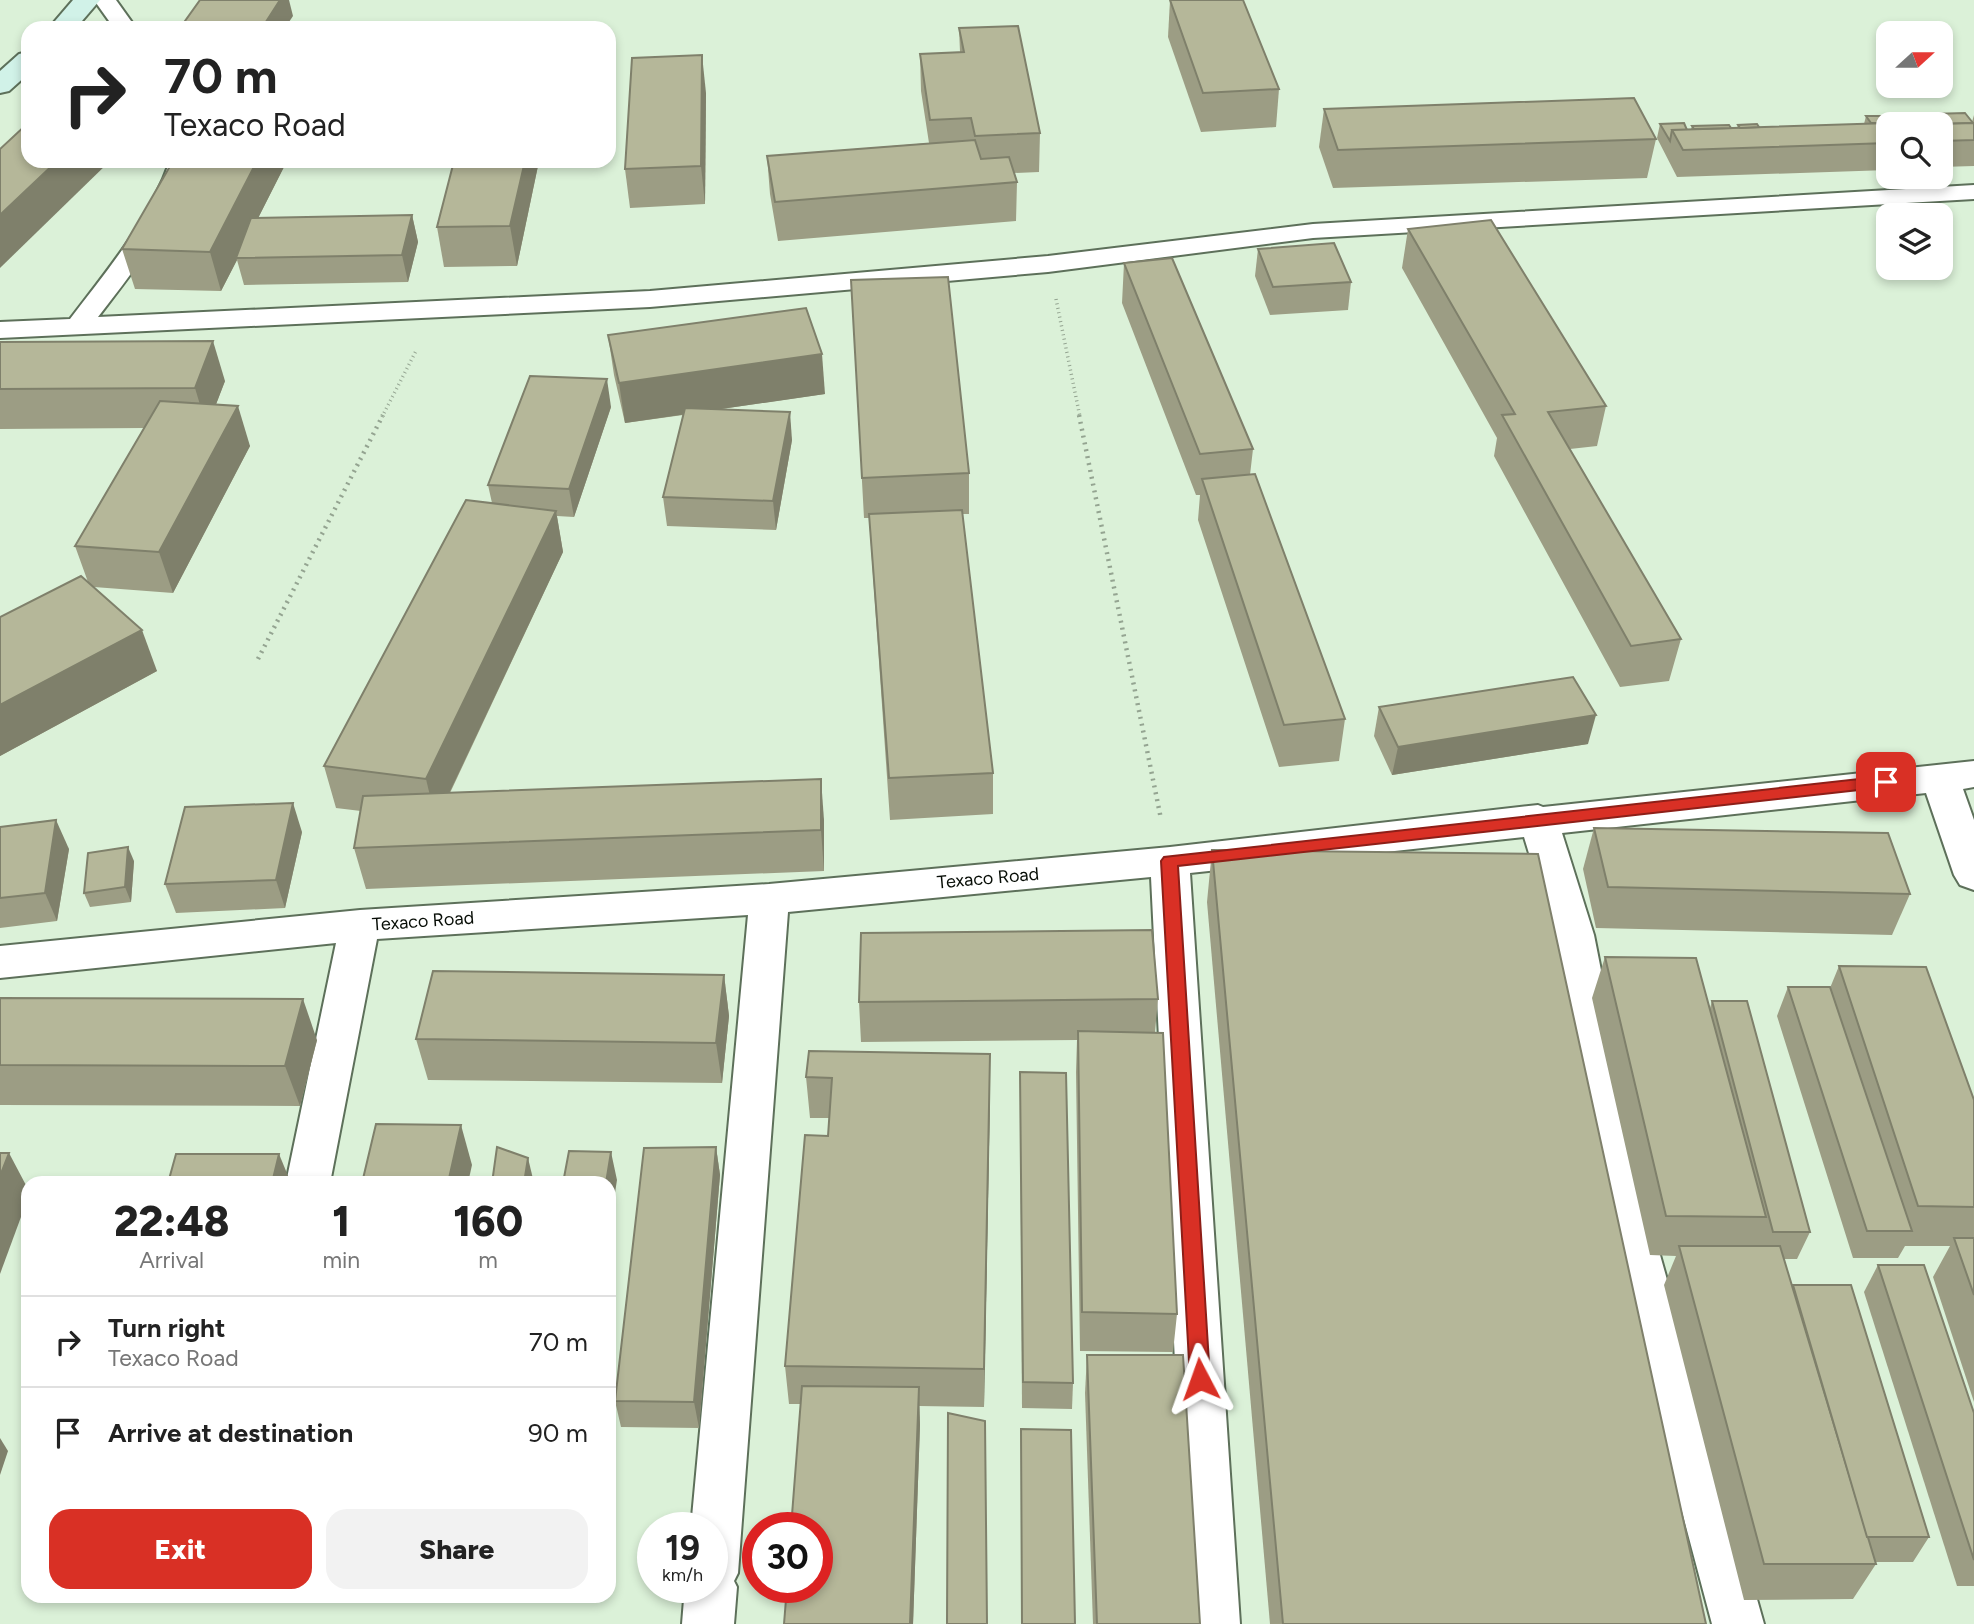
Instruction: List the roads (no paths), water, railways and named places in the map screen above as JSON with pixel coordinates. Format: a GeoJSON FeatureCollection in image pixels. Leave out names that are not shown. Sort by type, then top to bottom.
{"type":"FeatureCollection","features":[{"type":"Feature","properties":{"kind":"main road"},"geometry":{"type":"LineString","coordinates":[[68,21],[87,0]]}},
{"type":"Feature","properties":{"kind":"main road"},"geometry":{"type":"LineString","coordinates":[[0,85],[21,66]]}},
{"type":"Feature","properties":{"kind":"street","name":"Texaco Road"},"geometry":{"type":"LineString","coordinates":[[0,962],[360,925],[769,899],[1170,861],[1956,775]]}},
{"type":"Feature","properties":{"kind":"street"},"geometry":{"type":"LineString","coordinates":[[1956,775],[1974,875]]}},
{"type":"Feature","properties":{"kind":"street"},"geometry":{"type":"LineString","coordinates":[[1538,820],[1574,935],[1628,1223],[1738,1624]]}},
{"type":"Feature","properties":{"kind":"street"},"geometry":{"type":"LineString","coordinates":[[1170,861],[1214,1624]]}},
{"type":"Feature","properties":{"kind":"street"},"geometry":{"type":"LineString","coordinates":[[717,1512],[769,899]]}},
{"type":"Feature","properties":{"kind":"street"},"geometry":{"type":"LineString","coordinates":[[310,1176],[360,925]]}},
{"type":"Feature","properties":{"kind":"street"},"geometry":{"type":"LineString","coordinates":[[708,1624],[710,1603]]}},
{"type":"Feature","properties":{"kind":"lane"},"geometry":{"type":"LineString","coordinates":[[105,0],[120,21]]}},
{"type":"Feature","properties":{"kind":"lane"},"geometry":{"type":"LineString","coordinates":[[78,326],[126,262],[177,183],[180,168]]}},
{"type":"Feature","properties":{"kind":"lane"},"geometry":{"type":"LineString","coordinates":[[0,330],[650,299],[1048,264],[1313,231],[1974,192]]}}]}
